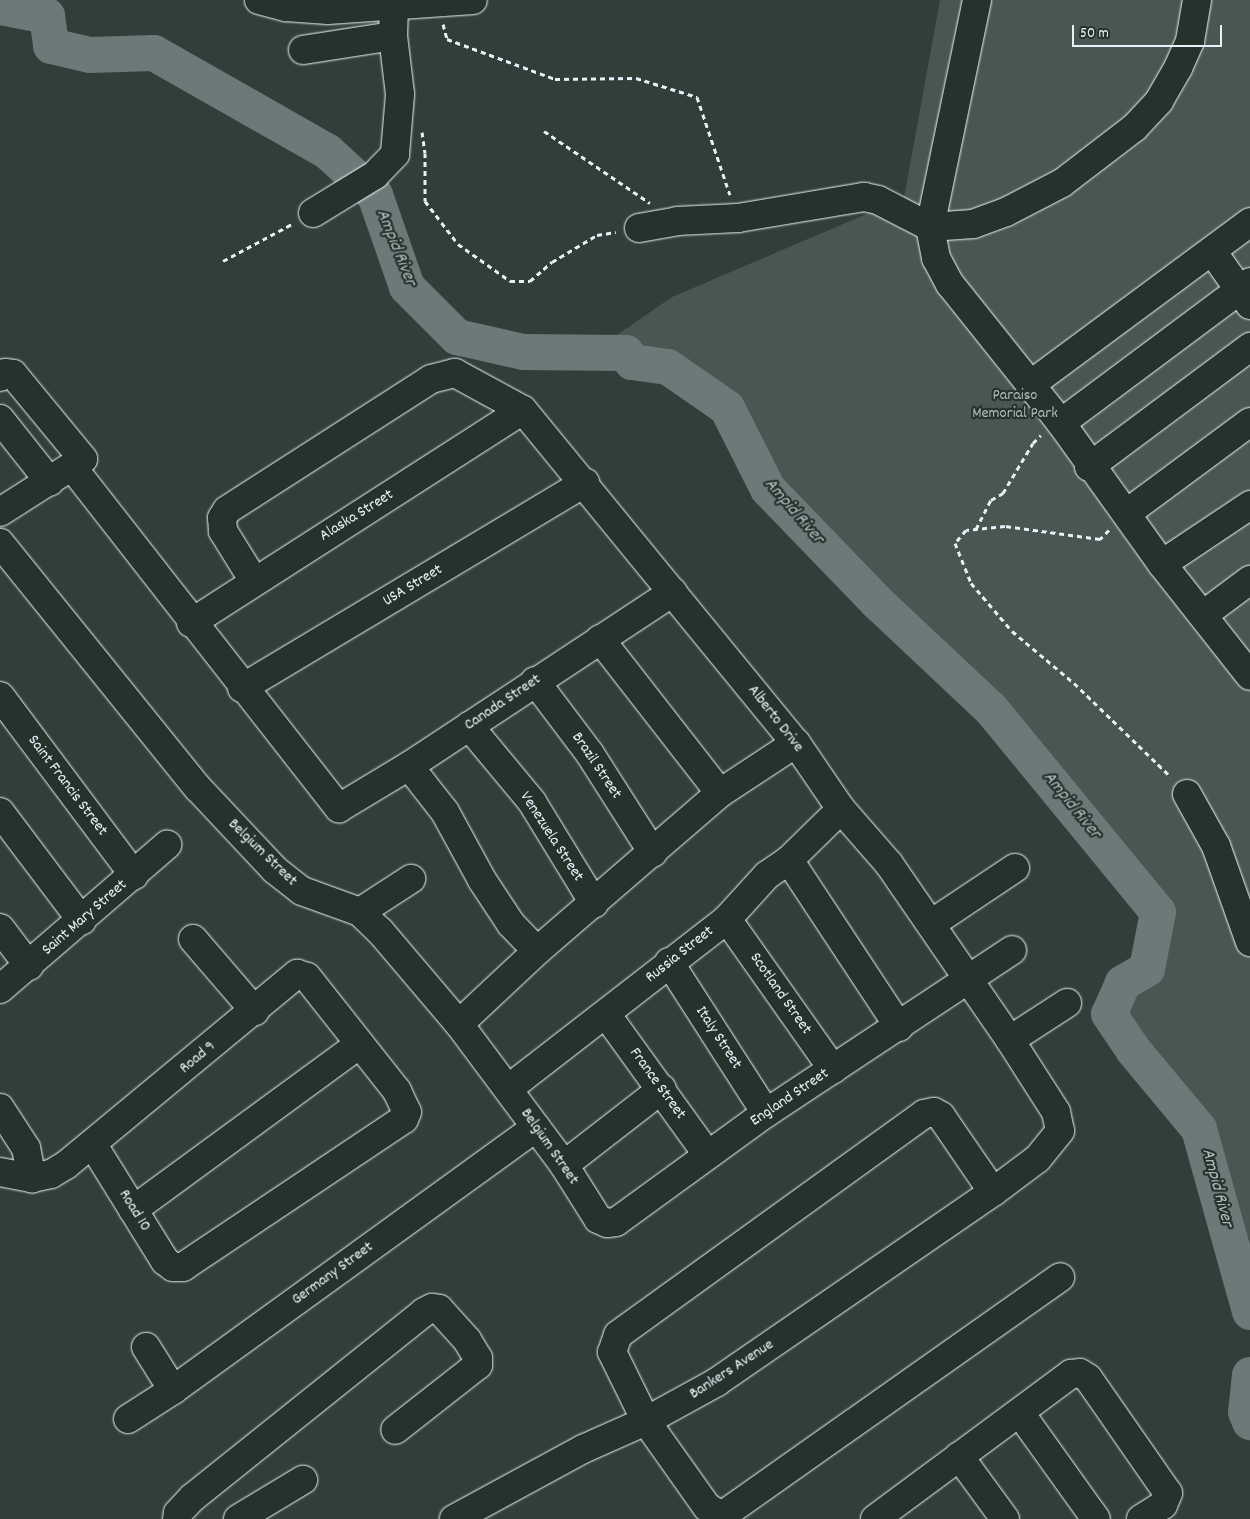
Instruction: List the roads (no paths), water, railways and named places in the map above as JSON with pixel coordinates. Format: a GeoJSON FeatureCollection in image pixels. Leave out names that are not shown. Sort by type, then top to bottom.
{"type":"FeatureCollection","features":[{"type":"Feature","properties":{"kind":"street"},"geometry":{"type":"LineString","coordinates":[[259,0],[286,7],[328,10],[438,4],[473,0]]}},
{"type":"Feature","properties":{"kind":"street"},"geometry":{"type":"LineString","coordinates":[[977,0],[919,221],[950,284],[1061,423],[1162,564],[1203,615],[1243,648],[1250,676]]}},
{"type":"Feature","properties":{"kind":"street"},"geometry":{"type":"LineString","coordinates":[[639,228],[677,222],[738,218],[864,198],[878,200],[919,221],[973,224],[1006,212],[1062,183],[1134,128],[1159,101],[1178,68],[1190,41],[1197,0]]}},
{"type":"Feature","properties":{"kind":"street"},"geometry":{"type":"LineString","coordinates":[[316,211],[375,175],[391,161],[397,145],[400,94],[394,36],[394,7]]}},
{"type":"Feature","properties":{"kind":"street"},"geometry":{"type":"LineString","coordinates":[[303,50],[394,36]]}},
{"type":"Feature","properties":{"kind":"street"},"geometry":{"type":"LineString","coordinates":[[1030,385],[1250,222]]}},
{"type":"Feature","properties":{"kind":"street"},"geometry":{"type":"LineString","coordinates":[[1061,423],[1246,293],[1212,251]]}},
{"type":"Feature","properties":{"kind":"street"},"geometry":{"type":"LineString","coordinates":[[1090,466],[1250,347]]}},
{"type":"Feature","properties":{"kind":"street"},"geometry":{"type":"LineString","coordinates":[[0,377],[6,373],[13,374],[82,457],[82,461],[73,468],[0,512]]}},
{"type":"Feature","properties":{"kind":"street"},"geometry":{"type":"LineString","coordinates":[[254,581],[223,531],[222,518],[228,510],[431,379],[456,373],[523,410]]}},
{"type":"Feature","properties":{"kind":"street","name":"Alberto Drive"},"geometry":{"type":"LineString","coordinates":[[523,410],[796,743],[841,809],[889,864],[1010,1040]]}},
{"type":"Feature","properties":{"kind":"street","name":"Alaska Street"},"geometry":{"type":"LineString","coordinates":[[190,623],[523,410]]}},
{"type":"Feature","properties":{"kind":"street"},"geometry":{"type":"LineString","coordinates":[[0,419],[50,482]]}},
{"type":"Feature","properties":{"kind":"street"},"geometry":{"type":"LineString","coordinates":[[1127,513],[1250,422]]}},
{"type":"Feature","properties":{"kind":"street"},"geometry":{"type":"LineString","coordinates":[[73,468],[190,623],[242,688]]}},
{"type":"Feature","properties":{"kind":"street","name":"USA Street"},"geometry":{"type":"LineString","coordinates":[[242,688],[584,483]]}},
{"type":"Feature","properties":{"kind":"street"},"geometry":{"type":"LineString","coordinates":[[1162,564],[1250,505]]}},
{"type":"Feature","properties":{"kind":"street","name":"Belgium Street"},"geometry":{"type":"LineString","coordinates":[[0,543],[198,788],[275,870],[302,891],[360,912],[459,1024],[564,1165],[598,1219],[607,1223],[616,1222]]}},
{"type":"Feature","properties":{"kind":"street"},"geometry":{"type":"LineString","coordinates":[[1203,615],[1250,580]]}},
{"type":"Feature","properties":{"kind":"street","name":"Canada Street"},"geometry":{"type":"LineString","coordinates":[[242,688],[332,802],[339,808],[348,806],[600,638],[673,592]]}},
{"type":"Feature","properties":{"kind":"street"},"geometry":{"type":"LineString","coordinates":[[600,638],[720,793]]}},
{"type":"Feature","properties":{"kind":"street","name":"Brazil Street"},"geometry":{"type":"LineString","coordinates":[[535,681],[590,754],[654,853]]}},
{"type":"Feature","properties":{"kind":"street","name":"Saint Francis Street"},"geometry":{"type":"LineString","coordinates":[[0,696],[134,875]]}},
{"type":"Feature","properties":{"kind":"street","name":"Venezuela Street"},"geometry":{"type":"LineString","coordinates":[[468,726],[532,802],[594,903]]}},
{"type":"Feature","properties":{"kind":"street"},"geometry":{"type":"LineString","coordinates":[[459,1024],[537,951],[654,853],[720,793],[796,743]]}},
{"type":"Feature","properties":{"kind":"street"},"geometry":{"type":"LineString","coordinates":[[409,766],[445,812],[482,880],[511,924],[537,951]]}},
{"type":"Feature","properties":{"kind":"street"},"geometry":{"type":"LineString","coordinates":[[1187,794],[1216,846],[1250,942]]}},
{"type":"Feature","properties":{"kind":"street","name":"Russia Street"},"geometry":{"type":"LineString","coordinates":[[508,1089],[606,1014],[669,962],[727,919],[767,875],[789,860],[841,809]]}},
{"type":"Feature","properties":{"kind":"street"},"geometry":{"type":"LineString","coordinates":[[0,812],[82,921]]}},
{"type":"Feature","properties":{"kind":"street","name":"Saint Mary Street"},"geometry":{"type":"LineString","coordinates":[[0,989],[82,921],[167,845]]}},
{"type":"Feature","properties":{"kind":"street"},"geometry":{"type":"LineString","coordinates":[[789,860],[899,1027]]}},
{"type":"Feature","properties":{"kind":"street"},"geometry":{"type":"LineString","coordinates":[[931,924],[1016,868]]}},
{"type":"Feature","properties":{"kind":"street"},"geometry":{"type":"LineString","coordinates":[[360,912],[412,879]]}},
{"type":"Feature","properties":{"kind":"street","name":"Scotland Street"},"geometry":{"type":"LineString","coordinates":[[727,919],[833,1069]]}},
{"type":"Feature","properties":{"kind":"street"},"geometry":{"type":"LineString","coordinates":[[0,928],[29,966]]}},
{"type":"Feature","properties":{"kind":"street"},"geometry":{"type":"LineString","coordinates":[[193,939],[255,1011]]}},
{"type":"Feature","properties":{"kind":"street","name":"England Street"},"geometry":{"type":"LineString","coordinates":[[616,1222],[707,1154],[766,1113],[899,1027],[1012,950]]}},
{"type":"Feature","properties":{"kind":"street","name":"Italy Street"},"geometry":{"type":"LineString","coordinates":[[669,962],[766,1113]]}},
{"type":"Feature","properties":{"kind":"street","name":"Road 9"},"geometry":{"type":"LineString","coordinates":[[32,1178],[50,1174],[93,1144],[255,1011],[296,974],[303,974],[360,1044]]}},
{"type":"Feature","properties":{"kind":"street"},"geometry":{"type":"LineString","coordinates":[[1010,1040],[1067,1003]]}},
{"type":"Feature","properties":{"kind":"street","name":"France Street"},"geometry":{"type":"LineString","coordinates":[[606,1014],[662,1089],[707,1154]]}},
{"type":"Feature","properties":{"kind":"street","name":"Bankers Avenue"},"geometry":{"type":"LineString","coordinates":[[454,1519],[583,1449],[646,1422],[717,1382],[993,1192],[1037,1159],[1060,1130],[1056,1112],[1010,1040]]}},
{"type":"Feature","properties":{"kind":"street"},"geometry":{"type":"LineString","coordinates":[[134,1210],[360,1044]]}},
{"type":"Feature","properties":{"kind":"street","name":"Road 10"},"geometry":{"type":"LineString","coordinates":[[93,1144],[165,1261],[173,1267],[183,1267],[404,1119],[407,1112],[404,1102],[360,1044]]}},
{"type":"Feature","properties":{"kind":"street"},"geometry":{"type":"LineString","coordinates":[[564,1165],[662,1089]]}},
{"type":"Feature","properties":{"kind":"street"},"geometry":{"type":"LineString","coordinates":[[0,1108],[26,1148],[32,1178],[0,1172]]}},
{"type":"Feature","properties":{"kind":"street"},"geometry":{"type":"LineString","coordinates":[[993,1192],[941,1116],[934,1112],[924,1114],[618,1335],[612,1352],[646,1422],[707,1507],[717,1513],[726,1513],[1060,1277]]}},
{"type":"Feature","properties":{"kind":"street","name":"Germany Street"},"geometry":{"type":"LineString","coordinates":[[128,1419],[173,1390],[536,1127]]}},
{"type":"Feature","properties":{"kind":"street"},"geometry":{"type":"LineString","coordinates":[[177,1519],[178,1513],[192,1498],[324,1392],[424,1312],[439,1309],[467,1340],[478,1358],[478,1365],[395,1430]]}},
{"type":"Feature","properties":{"kind":"street"},"geometry":{"type":"LineString","coordinates":[[146,1347],[173,1390]]}},
{"type":"Feature","properties":{"kind":"street"},"geometry":{"type":"LineString","coordinates":[[875,1519],[907,1509],[959,1456],[1020,1414],[1071,1374],[1080,1373],[1088,1378],[1168,1493],[1163,1505],[1141,1519]]}},
{"type":"Feature","properties":{"kind":"street"},"geometry":{"type":"LineString","coordinates":[[1020,1414],[1096,1519]]}},
{"type":"Feature","properties":{"kind":"street"},"geometry":{"type":"LineString","coordinates":[[959,1456],[1005,1519]]}},
{"type":"Feature","properties":{"kind":"street"},"geometry":{"type":"LineString","coordinates":[[238,1519],[303,1480]]}},
{"type":"Feature","properties":{"kind":"waterway","name":"Ampid River"},"geometry":{"type":"LineString","coordinates":[[0,7],[47,16],[51,46],[89,55],[154,53],[328,152],[375,195],[407,287],[457,337],[523,352],[626,353],[632,362],[668,367],[727,408],[768,489],[877,602],[991,709],[1158,912],[1147,969],[1123,983],[1109,1014],[1134,1051],[1199,1129],[1250,1312]]}},
{"type":"Feature","properties":{"kind":"waterway","name":"Ampid River"},"geometry":{"type":"LineString","coordinates":[[1250,1375],[1246,1412],[1250,1422]]}},
{"type":"Feature","properties":{"kind":"park label","name":"Paraiso Memorial Park"},"geometry":{"type":"Point","coordinates":[1015,405]}}]}
